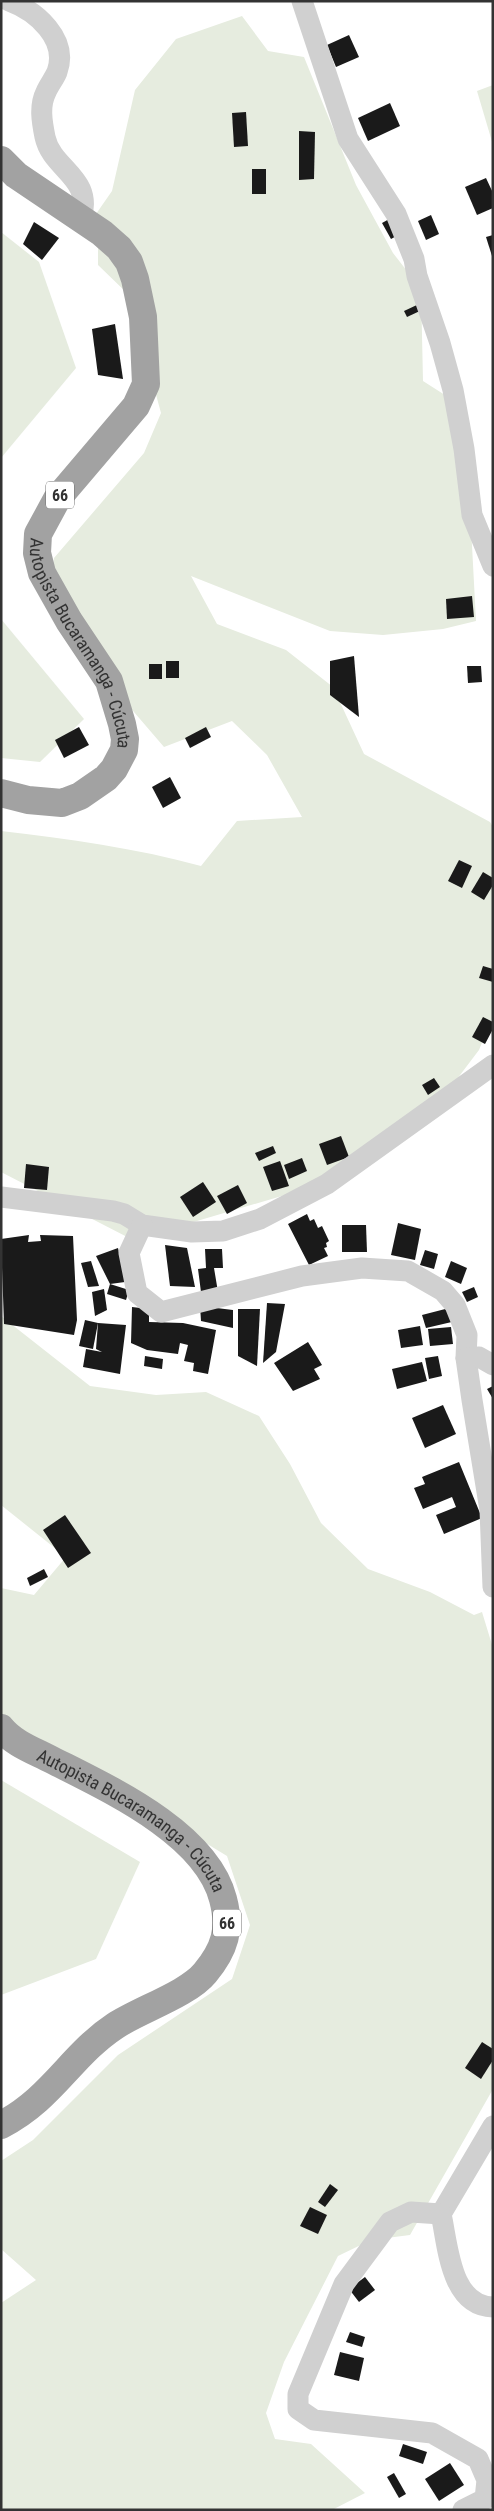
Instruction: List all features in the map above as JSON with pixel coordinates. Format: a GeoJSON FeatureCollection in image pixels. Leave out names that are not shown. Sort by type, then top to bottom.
{"type":"FeatureCollection","features":[{"type":"Feature","properties":{"kind":"highway","name":"Autopista Bucaramanga - Cúcuta"},"geometry":{"type":"LineString","coordinates":[[1,160],[16,175],[102,233],[129,262],[135,279],[143,317],[146,384],[136,406],[57,499],[38,534],[37,553],[42,573],[53,595],[109,681],[122,724],[125,739],[124,750],[114,769],[106,778],[80,796],[62,803],[28,800],[1,793]]}},
{"type":"Feature","properties":{"kind":"highway","name":"Autopista Bucaramanga - Cúcuta"},"geometry":{"type":"LineString","coordinates":[[1,1728],[30,1750],[136,1805],[165,1824],[189,1844],[220,1888],[228,1918],[226,1938],[205,1973],[185,1989],[139,2011],[112,2028],[35,2105],[1,2125]]}},
{"type":"Feature","properties":{"kind":"street"},"geometry":{"type":"LineString","coordinates":[[9,1],[24,6],[46,24],[55,40],[59,55],[57,72],[45,94],[41,110],[43,127],[45,140],[52,154],[73,176],[82,190],[85,207],[81,219]]}},
{"type":"Feature","properties":{"kind":"street"},"geometry":{"type":"LineString","coordinates":[[302,1],[348,139],[396,214],[414,259],[417,276],[453,390],[464,449],[472,515],[493,566]]}},
{"type":"Feature","properties":{"kind":"street"},"geometry":{"type":"LineString","coordinates":[[1,1197],[113,1211],[124,1214],[142,1224],[192,1232],[223,1231],[260,1219],[327,1184],[493,1065]]}},
{"type":"Feature","properties":{"kind":"street"},"geometry":{"type":"LineString","coordinates":[[142,1224],[129,1253],[137,1293],[161,1312],[302,1276],[362,1268],[408,1271],[443,1291],[455,1305],[467,1335],[466,1358],[490,1510],[493,1587]]}},
{"type":"Feature","properties":{"kind":"street"},"geometry":{"type":"LineString","coordinates":[[466,1358],[479,1358],[493,1365]]}},
{"type":"Feature","properties":{"kind":"street"},"geometry":{"type":"LineString","coordinates":[[493,2126],[441,2214],[454,2277],[463,2291],[482,2307],[493,2307]]}},
{"type":"Feature","properties":{"kind":"street"},"geometry":{"type":"LineString","coordinates":[[441,2214],[411,2212],[390,2222],[344,2284],[298,2394],[298,2409],[314,2420],[432,2433],[478,2458],[487,2480],[485,2499],[463,2510]]}},
{"type":"Feature","properties":{"kind":"shaded area"},"geometry":{"type":"Polygon","coordinates":[[[242,16],[268,51],[304,57],[356,185],[393,253],[421,289],[423,381],[459,404],[467,451],[476,621],[443,629],[383,635],[330,631],[191,576],[217,624],[286,650],[333,687],[364,754],[490,822],[493,827],[493,1016],[479,1050],[426,1120],[302,1190],[133,1240],[1,1172],[1,831],[127,849],[201,866],[237,821],[302,817],[267,755],[232,721],[164,747],[67,634],[47,606],[54,558],[144,453],[161,413],[129,295],[98,265],[98,245],[89,224],[112,191],[135,90],[176,39],[242,16]]]}},
{"type":"Feature","properties":{"kind":"shaded area"},"geometry":{"type":"Polygon","coordinates":[[[493,85],[493,145],[477,91],[493,85]]]}},
{"type":"Feature","properties":{"kind":"shaded area"},"geometry":{"type":"Polygon","coordinates":[[[1,232],[39,262],[76,368],[1,458],[1,232]]]}},
{"type":"Feature","properties":{"kind":"shaded area"},"geometry":{"type":"Polygon","coordinates":[[[1,619],[84,719],[40,762],[1,758],[1,619]]]}},
{"type":"Feature","properties":{"kind":"shaded area"},"geometry":{"type":"Polygon","coordinates":[[[1,1316],[90,1386],[156,1395],[206,1392],[259,1416],[290,1464],[321,1523],[368,1569],[430,1592],[474,1615],[482,1612],[493,1648],[493,2089],[410,2235],[371,2240],[338,2256],[284,2362],[266,2413],[275,2439],[311,2444],[365,2493],[332,2510],[1,2510],[1,2303],[36,2280],[1,2249],[1,2161],[33,2140],[118,2055],[232,1979],[250,1925],[227,1856],[1,1718],[1,1588],[34,1595],[66,1557],[1,1505],[1,1316]]]}},
{"type":"Feature","properties":{"kind":"shaded area"},"geometry":{"type":"Polygon","coordinates":[[[1,1780],[140,1862],[96,1959],[1,1995],[1,1780]]]}},
{"type":"Feature","properties":{"kind":"building"},"geometry":{"type":"Polygon","coordinates":[[[349,35],[359,57],[336,67],[327,45],[349,35]]]}},
{"type":"Feature","properties":{"kind":"building"},"geometry":{"type":"Polygon","coordinates":[[[390,103],[400,126],[368,141],[358,118],[390,103]]]}},
{"type":"Feature","properties":{"kind":"building"},"geometry":{"type":"Polygon","coordinates":[[[246,112],[248,146],[234,147],[232,113],[246,112]]]}},
{"type":"Feature","properties":{"kind":"building"},"geometry":{"type":"Polygon","coordinates":[[[299,131],[315,132],[314,179],[299,180],[299,131]]]}},
{"type":"Feature","properties":{"kind":"building"},"geometry":{"type":"Polygon","coordinates":[[[252,169],[266,169],[266,194],[252,194],[252,169]]]}},
{"type":"Feature","properties":{"kind":"building"},"geometry":{"type":"Polygon","coordinates":[[[486,178],[493,193],[493,208],[477,215],[465,187],[486,178]]]}},
{"type":"Feature","properties":{"kind":"building"},"geometry":{"type":"Polygon","coordinates":[[[431,215],[439,234],[426,240],[418,221],[431,215]]]}},
{"type":"Feature","properties":{"kind":"building"},"geometry":{"type":"Polygon","coordinates":[[[391,218],[400,234],[391,239],[382,223],[391,218]]]}},
{"type":"Feature","properties":{"kind":"building"},"geometry":{"type":"Polygon","coordinates":[[[34,222],[59,238],[42,260],[23,244],[34,222]]]}},
{"type":"Feature","properties":{"kind":"building"},"geometry":{"type":"Polygon","coordinates":[[[493,235],[493,256],[492,256],[486,237],[493,235]]]}},
{"type":"Feature","properties":{"kind":"building"},"geometry":{"type":"Polygon","coordinates":[[[419,304],[422,310],[407,317],[404,311],[419,304]]]}},
{"type":"Feature","properties":{"kind":"building"},"geometry":{"type":"Polygon","coordinates":[[[115,324],[123,379],[98,375],[92,329],[115,324]]]}},
{"type":"Feature","properties":{"kind":"building"},"geometry":{"type":"Polygon","coordinates":[[[472,596],[474,617],[447,619],[446,599],[472,596]]]}},
{"type":"Feature","properties":{"kind":"building"},"geometry":{"type":"Polygon","coordinates":[[[354,656],[359,717],[330,695],[330,661],[354,656]]]}},
{"type":"Feature","properties":{"kind":"building"},"geometry":{"type":"Polygon","coordinates":[[[166,661],[179,661],[179,678],[166,678],[166,661]]]}},
{"type":"Feature","properties":{"kind":"building"},"geometry":{"type":"Polygon","coordinates":[[[149,664],[162,664],[162,679],[149,679],[149,664]]]}},
{"type":"Feature","properties":{"kind":"building"},"geometry":{"type":"Polygon","coordinates":[[[467,666],[481,666],[482,682],[468,683],[467,666]]]}},
{"type":"Feature","properties":{"kind":"building"},"geometry":{"type":"Polygon","coordinates":[[[79,727],[89,745],[64,758],[55,740],[79,727]]]}},
{"type":"Feature","properties":{"kind":"building"},"geometry":{"type":"Polygon","coordinates":[[[206,727],[211,737],[190,748],[185,738],[206,727]]]}},
{"type":"Feature","properties":{"kind":"building"},"geometry":{"type":"Polygon","coordinates":[[[170,777],[181,798],[163,808],[152,787],[170,777]]]}},
{"type":"Feature","properties":{"kind":"building"},"geometry":{"type":"Polygon","coordinates":[[[459,860],[472,866],[462,888],[448,881],[459,860]]]}},
{"type":"Feature","properties":{"kind":"building"},"geometry":{"type":"Polygon","coordinates":[[[483,872],[493,878],[493,885],[484,900],[471,892],[483,872]]]}},
{"type":"Feature","properties":{"kind":"building"},"geometry":{"type":"Polygon","coordinates":[[[483,966],[493,969],[493,982],[479,978],[483,966]]]}},
{"type":"Feature","properties":{"kind":"building"},"geometry":{"type":"Polygon","coordinates":[[[483,1017],[493,1022],[493,1029],[485,1044],[472,1037],[483,1017]]]}},
{"type":"Feature","properties":{"kind":"building"},"geometry":{"type":"Polygon","coordinates":[[[434,1078],[440,1087],[428,1095],[422,1085],[434,1078]]]}},
{"type":"Feature","properties":{"kind":"building"},"geometry":{"type":"Polygon","coordinates":[[[341,1136],[349,1157],[327,1165],[319,1144],[341,1136]]]}},
{"type":"Feature","properties":{"kind":"building"},"geometry":{"type":"Polygon","coordinates":[[[273,1146],[276,1153],[259,1161],[255,1153],[273,1146]]]}},
{"type":"Feature","properties":{"kind":"building"},"geometry":{"type":"Polygon","coordinates":[[[302,1158],[307,1171],[289,1179],[284,1165],[302,1158]]]}},
{"type":"Feature","properties":{"kind":"building"},"geometry":{"type":"Polygon","coordinates":[[[280,1161],[289,1186],[272,1191],[263,1167],[280,1161]]]}},
{"type":"Feature","properties":{"kind":"building"},"geometry":{"type":"Polygon","coordinates":[[[26,1164],[49,1167],[47,1190],[24,1188],[26,1164]]]}},
{"type":"Feature","properties":{"kind":"building"},"geometry":{"type":"Polygon","coordinates":[[[203,1182],[216,1202],[193,1217],[180,1197],[203,1182]]]}},
{"type":"Feature","properties":{"kind":"building"},"geometry":{"type":"Polygon","coordinates":[[[238,1185],[247,1203],[227,1214],[217,1196],[238,1185]]]}},
{"type":"Feature","properties":{"kind":"building"},"geometry":{"type":"Polygon","coordinates":[[[307,1214],[310,1221],[314,1219],[318,1228],[322,1226],[329,1241],[326,1243],[327,1247],[324,1248],[328,1256],[309,1265],[288,1224],[307,1214]]]}},
{"type":"Feature","properties":{"kind":"building"},"geometry":{"type":"Polygon","coordinates":[[[398,1223],[421,1229],[415,1260],[391,1255],[398,1223]]]}},
{"type":"Feature","properties":{"kind":"building"},"geometry":{"type":"Polygon","coordinates":[[[342,1225],[366,1225],[367,1252],[342,1252],[342,1225]]]}},
{"type":"Feature","properties":{"kind":"building"},"geometry":{"type":"Polygon","coordinates":[[[29,1235],[28,1242],[41,1241],[40,1235],[73,1236],[77,1320],[74,1335],[4,1324],[1,1239],[29,1235]]]}},
{"type":"Feature","properties":{"kind":"building"},"geometry":{"type":"Polygon","coordinates":[[[165,1245],[187,1248],[195,1287],[170,1286],[165,1245]]]}},
{"type":"Feature","properties":{"kind":"building"},"geometry":{"type":"Polygon","coordinates":[[[118,1248],[125,1282],[110,1284],[96,1256],[118,1248]]]}},
{"type":"Feature","properties":{"kind":"building"},"geometry":{"type":"Polygon","coordinates":[[[205,1249],[222,1249],[223,1268],[214,1268],[218,1292],[201,1292],[198,1269],[206,1268],[205,1249]]]}},
{"type":"Feature","properties":{"kind":"building"},"geometry":{"type":"Polygon","coordinates":[[[425,1250],[438,1254],[434,1269],[420,1265],[425,1250]]]}},
{"type":"Feature","properties":{"kind":"building"},"geometry":{"type":"Polygon","coordinates":[[[91,1261],[99,1286],[88,1287],[81,1263],[91,1261]]]}},
{"type":"Feature","properties":{"kind":"building"},"geometry":{"type":"Polygon","coordinates":[[[451,1261],[467,1268],[461,1284],[445,1277],[451,1261]]]}},
{"type":"Feature","properties":{"kind":"building"},"geometry":{"type":"Polygon","coordinates":[[[110,1284],[129,1290],[126,1300],[107,1294],[110,1284]]]}},
{"type":"Feature","properties":{"kind":"building"},"geometry":{"type":"Polygon","coordinates":[[[474,1287],[478,1297],[467,1302],[462,1292],[474,1287]]]}},
{"type":"Feature","properties":{"kind":"building"},"geometry":{"type":"Polygon","coordinates":[[[104,1289],[107,1310],[95,1316],[92,1292],[104,1289]]]}},
{"type":"Feature","properties":{"kind":"building"},"geometry":{"type":"Polygon","coordinates":[[[267,1303],[285,1304],[276,1352],[263,1363],[267,1303]]]}},
{"type":"Feature","properties":{"kind":"building"},"geometry":{"type":"Polygon","coordinates":[[[200,1306],[233,1310],[233,1328],[201,1321],[200,1306]]]}},
{"type":"Feature","properties":{"kind":"building"},"geometry":{"type":"Polygon","coordinates":[[[132,1307],[149,1309],[149,1322],[183,1323],[216,1330],[208,1374],[193,1371],[194,1363],[184,1361],[188,1345],[180,1343],[178,1354],[147,1350],[131,1343],[132,1307]]]}},
{"type":"Feature","properties":{"kind":"building"},"geometry":{"type":"Polygon","coordinates":[[[453,1307],[456,1321],[426,1328],[422,1315],[453,1307]]]}},
{"type":"Feature","properties":{"kind":"building"},"geometry":{"type":"Polygon","coordinates":[[[238,1309],[260,1309],[257,1366],[238,1356],[238,1309]]]}},
{"type":"Feature","properties":{"kind":"building"},"geometry":{"type":"Polygon","coordinates":[[[85,1320],[98,1323],[93,1349],[79,1346],[85,1320]]]}},
{"type":"Feature","properties":{"kind":"building"},"geometry":{"type":"Polygon","coordinates":[[[98,1323],[126,1325],[120,1374],[83,1367],[86,1349],[102,1352],[96,1349],[98,1323]]]}},
{"type":"Feature","properties":{"kind":"building"},"geometry":{"type":"Polygon","coordinates":[[[420,1326],[423,1345],[401,1348],[398,1330],[420,1326]]]}},
{"type":"Feature","properties":{"kind":"building"},"geometry":{"type":"Polygon","coordinates":[[[451,1327],[453,1344],[430,1346],[428,1329],[451,1327]]]}},
{"type":"Feature","properties":{"kind":"building"},"geometry":{"type":"Polygon","coordinates":[[[308,1342],[322,1365],[314,1369],[320,1379],[293,1391],[274,1363],[308,1342]]]}},
{"type":"Feature","properties":{"kind":"building"},"geometry":{"type":"Polygon","coordinates":[[[145,1356],[163,1359],[162,1369],[144,1366],[145,1356]]]}},
{"type":"Feature","properties":{"kind":"building"},"geometry":{"type":"Polygon","coordinates":[[[438,1356],[442,1376],[429,1379],[425,1358],[438,1356]]]}},
{"type":"Feature","properties":{"kind":"building"},"geometry":{"type":"Polygon","coordinates":[[[422,1362],[427,1381],[397,1389],[392,1369],[422,1362]]]}},
{"type":"Feature","properties":{"kind":"building"},"geometry":{"type":"Polygon","coordinates":[[[493,1386],[493,1399],[487,1389],[493,1386]]]}},
{"type":"Feature","properties":{"kind":"building"},"geometry":{"type":"Polygon","coordinates":[[[443,1405],[456,1434],[425,1448],[412,1418],[443,1405]]]}},
{"type":"Feature","properties":{"kind":"building"},"geometry":{"type":"Polygon","coordinates":[[[459,1462],[482,1518],[444,1534],[436,1515],[456,1507],[452,1497],[423,1509],[414,1488],[425,1484],[422,1477],[459,1462]]]}},
{"type":"Feature","properties":{"kind":"building"},"geometry":{"type":"Polygon","coordinates":[[[65,1515],[91,1553],[68,1568],[43,1530],[65,1515]]]}},
{"type":"Feature","properties":{"kind":"building"},"geometry":{"type":"Polygon","coordinates":[[[44,1569],[48,1577],[30,1586],[27,1578],[44,1569]]]}},
{"type":"Feature","properties":{"kind":"building"},"geometry":{"type":"Polygon","coordinates":[[[482,2042],[493,2049],[493,2060],[481,2079],[465,2068],[482,2042]]]}},
{"type":"Feature","properties":{"kind":"building"},"geometry":{"type":"Polygon","coordinates":[[[330,2184],[338,2190],[325,2207],[318,2202],[330,2184]]]}},
{"type":"Feature","properties":{"kind":"building"},"geometry":{"type":"Polygon","coordinates":[[[310,2207],[327,2215],[318,2234],[300,2226],[310,2207]]]}},
{"type":"Feature","properties":{"kind":"building"},"geometry":{"type":"Polygon","coordinates":[[[365,2277],[375,2290],[359,2302],[349,2289],[365,2277]]]}},
{"type":"Feature","properties":{"kind":"building"},"geometry":{"type":"Polygon","coordinates":[[[350,2332],[365,2337],[362,2347],[346,2342],[350,2332]]]}},
{"type":"Feature","properties":{"kind":"building"},"geometry":{"type":"Polygon","coordinates":[[[340,2352],[364,2358],[359,2381],[334,2375],[340,2352]]]}},
{"type":"Feature","properties":{"kind":"building"},"geometry":{"type":"Polygon","coordinates":[[[403,2444],[427,2452],[423,2464],[399,2456],[403,2444]]]}},
{"type":"Feature","properties":{"kind":"building"},"geometry":{"type":"Polygon","coordinates":[[[450,2463],[464,2485],[439,2501],[425,2479],[450,2463]]]}},
{"type":"Feature","properties":{"kind":"building"},"geometry":{"type":"Polygon","coordinates":[[[394,2473],[406,2494],[399,2498],[387,2477],[394,2473]]]}}]}
